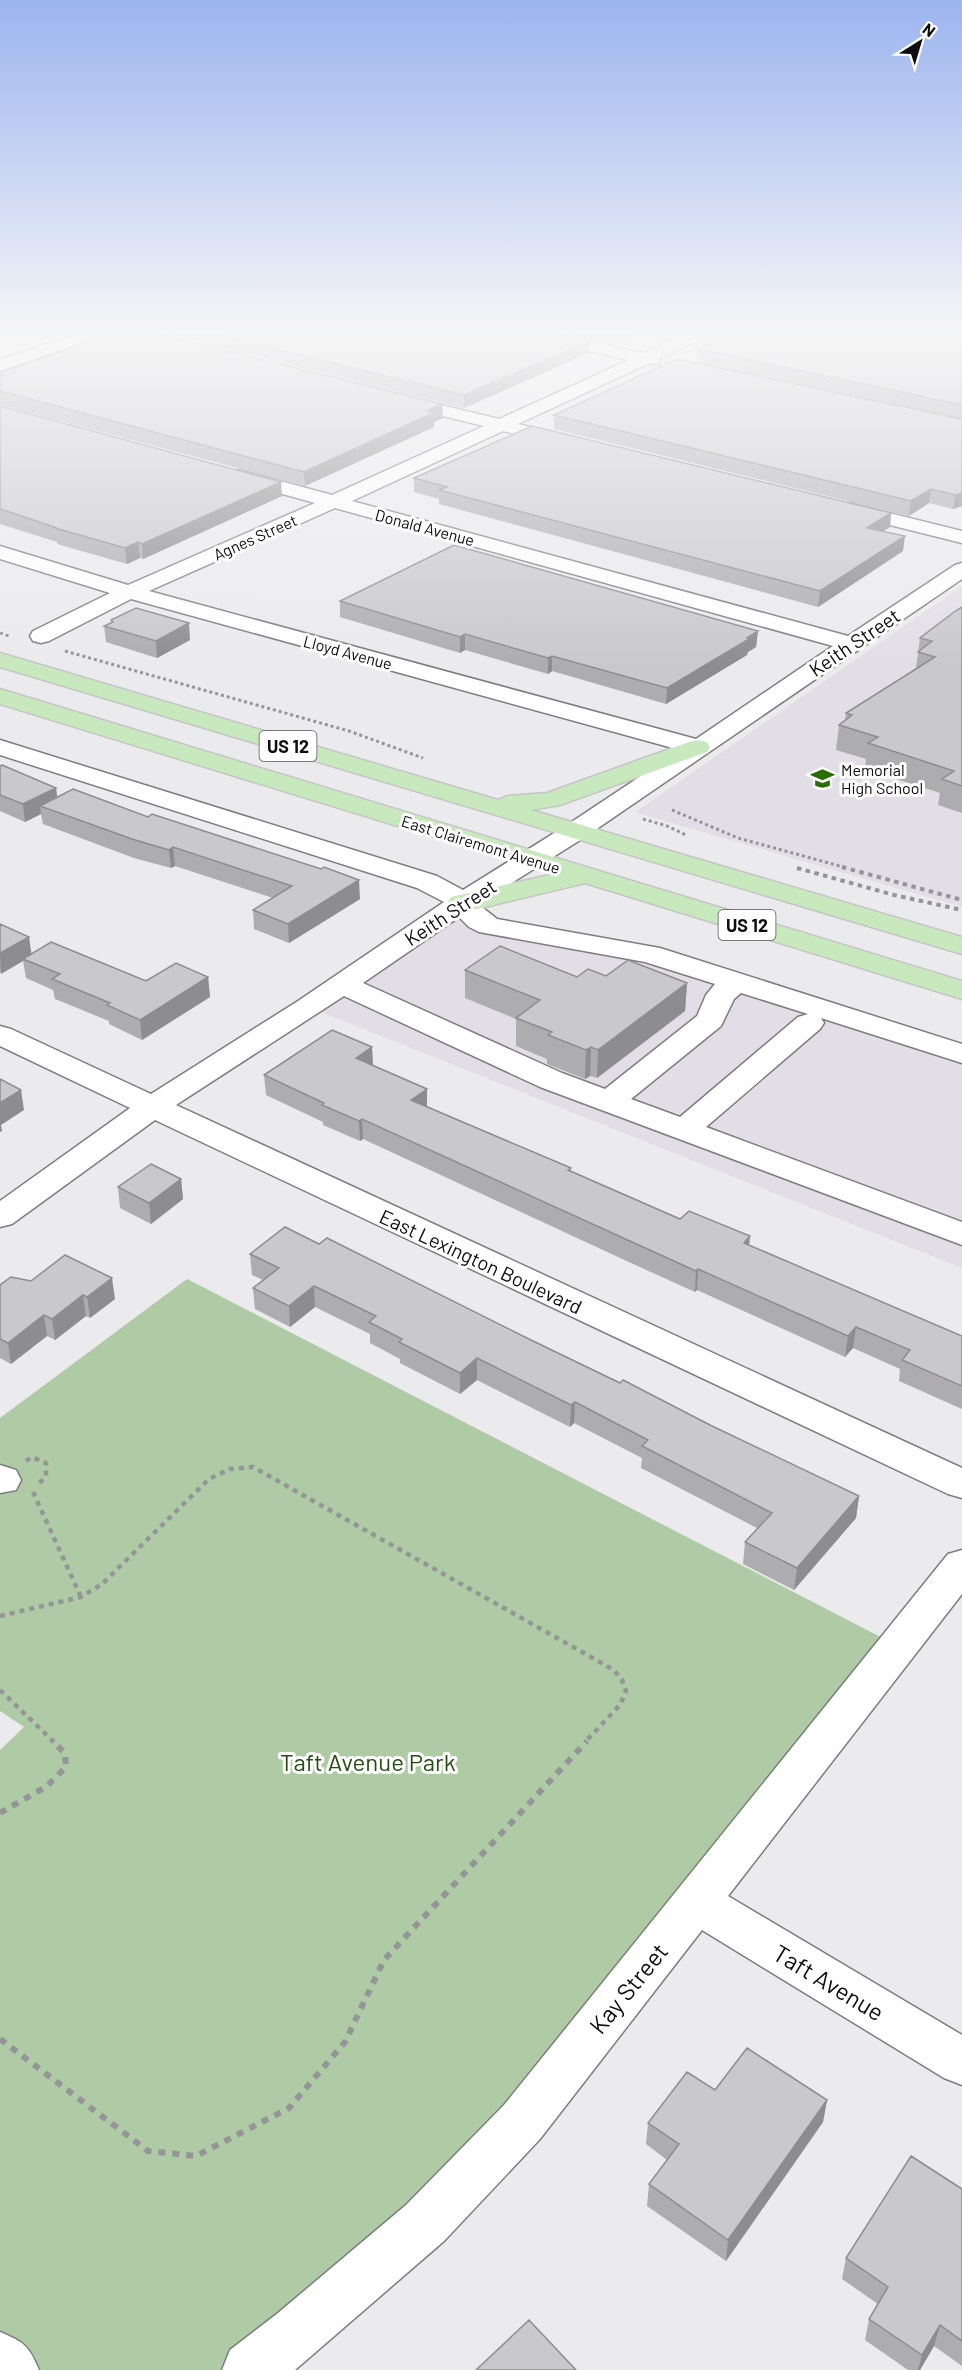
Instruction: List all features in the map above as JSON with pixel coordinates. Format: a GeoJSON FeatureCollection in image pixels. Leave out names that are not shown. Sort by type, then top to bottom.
{"type":"FeatureCollection","features":[{"type":"Feature","properties":{"kind":"main road","name":"East Clairemont Avenue"},"geometry":{"type":"LineString","coordinates":[[0,660],[962,947]]}},
{"type":"Feature","properties":{"kind":"main road"},"geometry":{"type":"LineString","coordinates":[[0,682],[289,769],[369,788],[511,829],[531,834],[553,835],[576,831]]}},
{"type":"Feature","properties":{"kind":"main road","name":"East Clairemont Avenue"},"geometry":{"type":"LineString","coordinates":[[0,696],[962,990]]}},
{"type":"Feature","properties":{"kind":"main road"},"geometry":{"type":"LineString","coordinates":[[480,803],[508,804],[551,800],[698,747]]}},
{"type":"Feature","properties":{"kind":"main road"},"geometry":{"type":"LineString","coordinates":[[532,860],[558,854],[592,852],[871,930],[962,947]]}},
{"type":"Feature","properties":{"kind":"main road"},"geometry":{"type":"LineString","coordinates":[[461,903],[489,900],[544,883],[584,876]]}},
{"type":"Feature","properties":{"kind":"street","name":"Agnes Street"},"geometry":{"type":"LineString","coordinates":[[41,636],[129,592],[458,445]]}},
{"type":"Feature","properties":{"kind":"street"},"geometry":{"type":"LineString","coordinates":[[580,445],[586,446]]}},
{"type":"Feature","properties":{"kind":"street","name":"Donald Avenue"},"geometry":{"type":"LineString","coordinates":[[216,470],[850,644]]}},
{"type":"Feature","properties":{"kind":"street"},"geometry":{"type":"LineString","coordinates":[[837,506],[962,537]]}},
{"type":"Feature","properties":{"kind":"street","name":"Lloyd Avenue"},"geometry":{"type":"LineString","coordinates":[[0,552],[129,592],[698,747]]}},
{"type":"Feature","properties":{"kind":"street","name":"Keith Street"},"geometry":{"type":"LineString","coordinates":[[0,1217],[152,1107],[342,984],[461,903],[576,831],[962,569]]}},
{"type":"Feature","properties":{"kind":"street"},"geometry":{"type":"LineString","coordinates":[[0,747],[427,882],[451,894],[479,921],[501,930],[634,950],[962,1054]]}},
{"type":"Feature","properties":{"kind":"street"},"geometry":{"type":"LineString","coordinates":[[610,1101],[711,1020],[721,995],[736,981]]}},
{"type":"Feature","properties":{"kind":"street"},"geometry":{"type":"LineString","coordinates":[[342,984],[551,1080],[962,1234]]}},
{"type":"Feature","properties":{"kind":"street"},"geometry":{"type":"LineString","coordinates":[[685,1130],[809,1023]]}},
{"type":"Feature","properties":{"kind":"street","name":"East Lexington Boulevard"},"geometry":{"type":"LineString","coordinates":[[0,1035],[962,1484]]}},
{"type":"Feature","properties":{"kind":"street","name":"Kay Street"},"geometry":{"type":"LineString","coordinates":[[250,2370],[298,2333],[434,2215],[522,2122],[962,1565]]}},
{"type":"Feature","properties":{"kind":"street","name":"Taft Avenue"},"geometry":{"type":"LineString","coordinates":[[697,1902],[962,2062]]}},
{"type":"Feature","properties":{"kind":"street"},"geometry":{"type":"LineString","coordinates":[[0,2360],[11,2370]]}},
{"type":"Feature","properties":{"kind":"path"},"geometry":{"type":"LineString","coordinates":[[0,633],[16,638]]}},
{"type":"Feature","properties":{"kind":"path"},"geometry":{"type":"LineString","coordinates":[[62,651],[349,731],[423,758]]}},
{"type":"Feature","properties":{"kind":"path"},"geometry":{"type":"LineString","coordinates":[[672,810],[738,838],[962,900]]}},
{"type":"Feature","properties":{"kind":"path"},"geometry":{"type":"LineString","coordinates":[[602,813],[654,821],[692,837]]}},
{"type":"Feature","properties":{"kind":"path"},"geometry":{"type":"LineString","coordinates":[[790,866],[894,895],[962,910]]}},
{"type":"Feature","properties":{"kind":"path"},"geometry":{"type":"LineString","coordinates":[[1,1479],[32,1457],[46,1463],[46,1476],[33,1492],[81,1597]]}},
{"type":"Feature","properties":{"kind":"path"},"geometry":{"type":"LineString","coordinates":[[0,1616],[81,1597],[102,1584],[209,1479],[222,1471],[235,1467],[253,1467],[614,1670],[622,1680],[626,1691],[620,1705],[384,1960],[345,2042],[289,2108],[196,2157],[148,2151],[0,2038]]}},
{"type":"Feature","properties":{"kind":"path"},"geometry":{"type":"LineString","coordinates":[[0,1690],[65,1753],[66,1767],[47,1786],[0,1813]]}},
{"type":"Feature","properties":{"kind":"shaded area","name":"Memorial High School"},"geometry":{"type":"Polygon","coordinates":[[[962,586],[962,907],[637,813],[638,810],[962,586]]]}},
{"type":"Feature","properties":{"kind":"shaded area"},"geometry":{"type":"Polygon","coordinates":[[[461,903],[479,921],[616,946],[962,1054],[962,1268],[308,1007],[461,903]]]}},
{"type":"Feature","properties":{"kind":"green space","name":"Taft Avenue Park"},"geometry":{"type":"Polygon","coordinates":[[[187,1279],[898,1646],[522,2122],[250,2370],[11,2370],[0,2360],[0,1750],[24,1727],[0,1711],[0,1418],[187,1279]]]}},
{"type":"Feature","properties":{"kind":"building"},"geometry":{"type":"Polygon","coordinates":[[[0,445],[143,445],[281,482],[142,544],[138,542],[125,548],[0,509],[0,445]]]}},
{"type":"Feature","properties":{"kind":"building"},"geometry":{"type":"Polygon","coordinates":[[[201,445],[364,445],[304,472],[201,445]]]}},
{"type":"Feature","properties":{"kind":"building"},"geometry":{"type":"Polygon","coordinates":[[[490,445],[609,445],[891,513],[867,528],[905,536],[820,591],[439,490],[447,487],[414,478],[490,445]]]}},
{"type":"Feature","properties":{"kind":"building"},"geometry":{"type":"Polygon","coordinates":[[[677,445],[962,445],[962,493],[955,495],[931,489],[911,501],[677,445]]]}},
{"type":"Feature","properties":{"kind":"building"},"geometry":{"type":"Polygon","coordinates":[[[454,545],[758,631],[747,638],[749,639],[667,688],[465,634],[460,637],[340,601],[454,545]]]}},
{"type":"Feature","properties":{"kind":"building","name":"Memorial High School"},"geometry":{"type":"Polygon","coordinates":[[[962,607],[962,786],[942,779],[954,771],[868,743],[878,737],[839,725],[852,715],[846,713],[935,657],[918,652],[932,641],[920,638],[962,607]]]}},
{"type":"Feature","properties":{"kind":"building"},"geometry":{"type":"Polygon","coordinates":[[[136,608],[189,623],[156,641],[104,626],[136,608]]]}},
{"type":"Feature","properties":{"kind":"building"},"geometry":{"type":"Polygon","coordinates":[[[0,766],[56,788],[23,804],[0,795],[0,766]]]}},
{"type":"Feature","properties":{"kind":"building"},"geometry":{"type":"Polygon","coordinates":[[[73,789],[148,817],[152,814],[359,880],[288,924],[253,910],[292,886],[173,847],[169,850],[132,839],[40,806],[73,789]]]}},
{"type":"Feature","properties":{"kind":"building"},"geometry":{"type":"Polygon","coordinates":[[[0,924],[29,937],[0,953],[0,924]]]}},
{"type":"Feature","properties":{"kind":"building"},"geometry":{"type":"Polygon","coordinates":[[[51,942],[146,981],[176,963],[208,977],[140,1020],[107,1005],[110,1003],[52,979],[60,974],[23,959],[51,942]]]}},
{"type":"Feature","properties":{"kind":"building"},"geometry":{"type":"Polygon","coordinates":[[[500,946],[577,977],[588,969],[606,976],[628,960],[687,983],[598,1050],[591,1047],[586,1050],[548,1035],[552,1032],[516,1018],[540,1000],[465,970],[500,946]]]}},
{"type":"Feature","properties":{"kind":"building"},"geometry":{"type":"Polygon","coordinates":[[[332,1030],[372,1047],[356,1058],[427,1089],[411,1100],[571,1168],[568,1170],[680,1219],[689,1211],[750,1236],[744,1243],[962,1336],[962,1386],[902,1360],[910,1350],[856,1327],[848,1336],[698,1269],[696,1271],[362,1119],[359,1121],[322,1105],[324,1103],[264,1075],[332,1030]]]}},
{"type":"Feature","properties":{"kind":"building"},"geometry":{"type":"Polygon","coordinates":[[[0,1079],[21,1090],[0,1103],[0,1079]]]}},
{"type":"Feature","properties":{"kind":"building"},"geometry":{"type":"Polygon","coordinates":[[[151,1164],[181,1179],[149,1203],[118,1187],[151,1164]]]}},
{"type":"Feature","properties":{"kind":"building"},"geometry":{"type":"Polygon","coordinates":[[[285,1227],[319,1244],[327,1238],[531,1340],[620,1383],[623,1380],[710,1425],[859,1496],[797,1568],[745,1542],[772,1513],[642,1446],[648,1440],[575,1402],[571,1405],[477,1358],[460,1373],[399,1342],[402,1339],[369,1322],[376,1316],[314,1286],[289,1306],[253,1288],[279,1268],[250,1254],[285,1227]]]}},
{"type":"Feature","properties":{"kind":"building"},"geometry":{"type":"Polygon","coordinates":[[[65,1255],[112,1278],[87,1297],[83,1295],[52,1319],[44,1315],[8,1343],[0,1339],[0,1285],[11,1277],[31,1281],[65,1255]]]}},
{"type":"Feature","properties":{"kind":"building"},"geometry":{"type":"Polygon","coordinates":[[[747,2048],[827,2100],[728,2240],[649,2184],[679,2144],[648,2123],[687,2072],[715,2090],[747,2048]]]}},
{"type":"Feature","properties":{"kind":"building"},"geometry":{"type":"Polygon","coordinates":[[[911,2156],[962,2189],[962,2341],[940,2325],[922,2355],[869,2319],[888,2287],[846,2258],[911,2156]]]}},
{"type":"Feature","properties":{"kind":"building"},"geometry":{"type":"Polygon","coordinates":[[[529,2320],[576,2370],[476,2370],[529,2320]]]}},
{"type":"Feature","properties":{"kind":"place","name":"Memorial High School"},"geometry":{"type":"Point","coordinates":[823,778]}}]}
